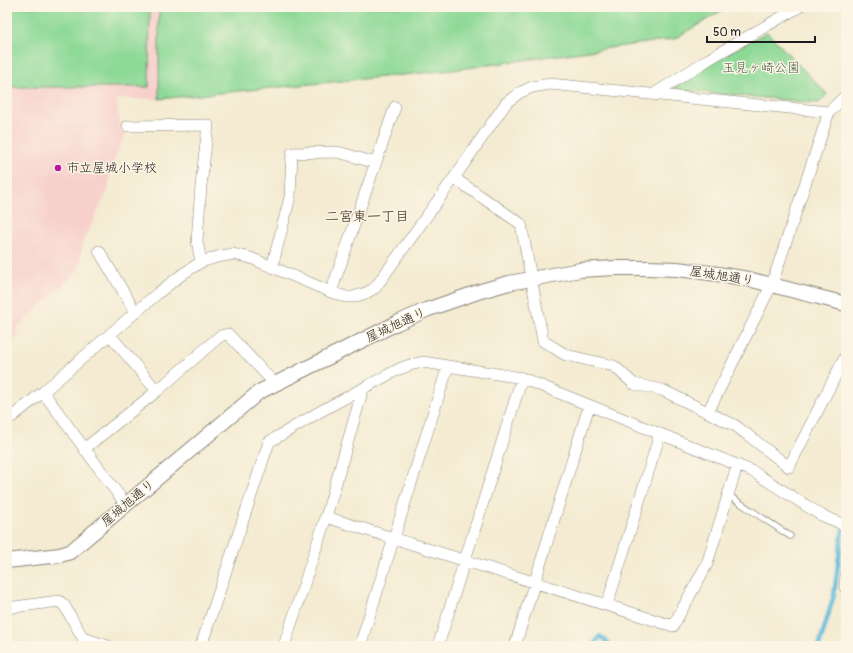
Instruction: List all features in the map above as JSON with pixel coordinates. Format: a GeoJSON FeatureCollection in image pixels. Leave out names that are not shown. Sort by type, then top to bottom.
{"type":"FeatureCollection","features":[{"type":"Feature","properties":{"kind":"street"},"geometry":{"type":"LineString","coordinates":[[654,94],[709,59],[799,7]]}},
{"type":"Feature","properties":{"kind":"street"},"geometry":{"type":"LineString","coordinates":[[7,418],[13,416],[43,392],[184,273],[201,262],[233,254],[251,258],[338,295],[352,297],[366,293],[375,288],[506,103],[519,93],[532,87],[550,84],[829,112]]}},
{"type":"Feature","properties":{"kind":"street"},"geometry":{"type":"LineString","coordinates":[[708,412],[772,284],[829,112],[846,95]]}},
{"type":"Feature","properties":{"kind":"street"},"geometry":{"type":"LineString","coordinates":[[331,292],[376,164],[394,107]]}},
{"type":"Feature","properties":{"kind":"street"},"geometry":{"type":"LineString","coordinates":[[128,126],[208,125],[201,186],[197,241],[201,262]]}},
{"type":"Feature","properties":{"kind":"street"},"geometry":{"type":"LineString","coordinates":[[272,267],[290,197],[292,153],[338,152],[376,164]]}},
{"type":"Feature","properties":{"kind":"street"},"geometry":{"type":"LineString","coordinates":[[454,178],[521,224],[543,341],[566,355],[614,366],[634,384],[662,390],[736,426],[789,467],[846,355]]}},
{"type":"Feature","properties":{"kind":"street"},"geometry":{"type":"LineString","coordinates":[[99,250],[136,313]]}},
{"type":"Feature","properties":{"kind":"street","name":"屋城旭通り"},"geometry":{"type":"LineString","coordinates":[[7,561],[66,554],[70,552],[259,392],[426,310],[480,290],[530,278],[580,270],[615,268],[677,269],[718,274],[772,284],[846,304]]}},
{"type":"Feature","properties":{"kind":"street"},"geometry":{"type":"LineString","coordinates":[[84,449],[157,391],[220,336],[228,334],[275,384]]}},
{"type":"Feature","properties":{"kind":"street"},"geometry":{"type":"LineString","coordinates":[[110,335],[157,391]]}},
{"type":"Feature","properties":{"kind":"street"},"geometry":{"type":"LineString","coordinates":[[201,646],[269,442],[321,410],[410,364],[423,362],[522,378],[752,471],[821,516],[843,525]]}},
{"type":"Feature","properties":{"kind":"street"},"geometry":{"type":"LineString","coordinates":[[360,646],[448,366]]}},
{"type":"Feature","properties":{"kind":"street"},"geometry":{"type":"LineString","coordinates":[[438,646],[466,561],[522,378]]}},
{"type":"Feature","properties":{"kind":"street"},"geometry":{"type":"LineString","coordinates":[[284,646],[326,517],[363,389]]}},
{"type":"Feature","properties":{"kind":"street"},"geometry":{"type":"LineString","coordinates":[[43,392],[126,505]]}},
{"type":"Feature","properties":{"kind":"street"},"geometry":{"type":"LineString","coordinates":[[514,646],[535,583],[589,406]]}},
{"type":"Feature","properties":{"kind":"street"},"geometry":{"type":"LineString","coordinates":[[607,605],[660,434]]}},
{"type":"Feature","properties":{"kind":"street"},"geometry":{"type":"LineString","coordinates":[[326,517],[674,626],[707,564],[737,466]]}},
{"type":"Feature","properties":{"kind":"street"},"geometry":{"type":"LineString","coordinates":[[846,575],[846,589]]}},
{"type":"Feature","properties":{"kind":"street"},"geometry":{"type":"LineString","coordinates":[[7,608],[59,601],[64,605],[84,638],[108,646]]}},
{"type":"Feature","properties":{"kind":"lane"},"geometry":{"type":"LineString","coordinates":[[728,495],[790,536]]}},
{"type":"Feature","properties":{"kind":"shaded area"},"geometry":{"type":"Polygon","coordinates":[[[7,7],[159,7],[159,99],[116,99],[121,127],[125,134],[110,170],[109,188],[82,245],[79,270],[15,330],[19,335],[7,348],[7,7]]]}},
{"type":"Feature","properties":{"kind":"green space"},"geometry":{"type":"Polygon","coordinates":[[[7,7],[150,7],[149,87],[7,87],[7,7]]]}},
{"type":"Feature","properties":{"kind":"green space"},"geometry":{"type":"Polygon","coordinates":[[[159,7],[728,7],[674,39],[453,70],[159,99],[159,7]]]}},
{"type":"Feature","properties":{"kind":"green space","name":"玉見ヶ崎公園"},"geometry":{"type":"Polygon","coordinates":[[[767,32],[827,94],[819,103],[677,90],[674,83],[767,32]]]}},
{"type":"Feature","properties":{"kind":"waterway"},"geometry":{"type":"LineString","coordinates":[[819,646],[834,595],[842,533],[846,515]]}},
{"type":"Feature","properties":{"kind":"waterway"},"geometry":{"type":"LineString","coordinates":[[593,646],[600,636],[612,646]]}},
{"type":"Feature","properties":{"kind":"place","name":"市立屋城小学校"},"geometry":{"type":"Point","coordinates":[58,168]}},
{"type":"Feature","properties":{"kind":"district","name":"二宮東一丁目"},"geometry":{"type":"Point","coordinates":[367,216]}}]}
